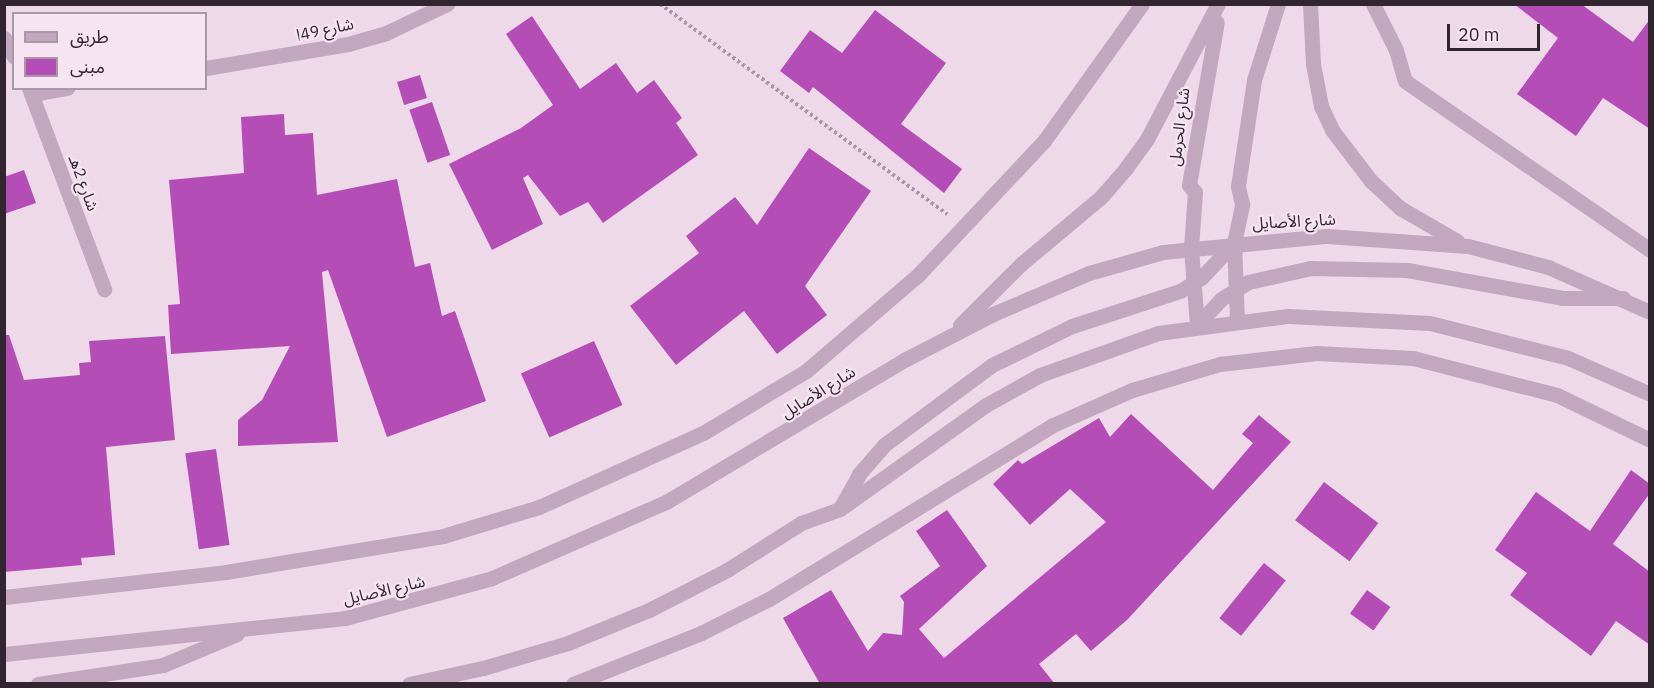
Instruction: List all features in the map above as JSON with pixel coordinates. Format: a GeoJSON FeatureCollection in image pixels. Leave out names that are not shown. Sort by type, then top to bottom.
{"type":"FeatureCollection","features":[{"type":"Feature","properties":{"kind":"street","name":"شارع 49ا"},"geometry":{"type":"LineString","coordinates":[[207,68],[348,44],[386,33],[447,4]]}},
{"type":"Feature","properties":{"kind":"street"},"geometry":{"type":"LineString","coordinates":[[4,597],[226,572],[404,544],[483,526],[539,507],[649,460],[806,371],[882,308],[964,227],[1044,141],[1143,4]]}},
{"type":"Feature","properties":{"kind":"street"},"geometry":{"type":"LineString","coordinates":[[950,336],[1021,264],[1101,196],[1126,168],[1147,139],[1220,4]]}},
{"type":"Feature","properties":{"kind":"street","name":"شارع الحرمل"},"geometry":{"type":"LineString","coordinates":[[1197,326],[1191,248],[1195,192],[1189,185],[1203,83],[1220,4]]}},
{"type":"Feature","properties":{"kind":"street"},"geometry":{"type":"LineString","coordinates":[[1238,320],[1234,243],[1242,204],[1238,186],[1246,123],[1278,4]]}},
{"type":"Feature","properties":{"kind":"street"},"geometry":{"type":"LineString","coordinates":[[1310,4],[1313,64],[1332,130],[1371,182],[1400,208],[1468,246]]}},
{"type":"Feature","properties":{"kind":"street"},"geometry":{"type":"LineString","coordinates":[[1373,4],[1396,50],[1404,81],[1650,250]]}},
{"type":"Feature","properties":{"kind":"street"},"geometry":{"type":"LineString","coordinates":[[4,38],[12,53]]}},
{"type":"Feature","properties":{"kind":"street","name":"شارع 2هـ"},"geometry":{"type":"LineString","coordinates":[[30,91],[104,289]]}},
{"type":"Feature","properties":{"kind":"street","name":"شارع الأصايل"},"geometry":{"type":"LineString","coordinates":[[4,654],[242,631],[395,608],[554,552],[727,470],[950,336],[1039,291],[1089,273],[1191,248],[1327,236],[1468,246],[1548,267],[1625,298],[1650,312]]}},
{"type":"Feature","properties":{"kind":"street"},"geometry":{"type":"LineString","coordinates":[[840,509],[859,474],[884,445],[992,365],[1072,326],[1164,297],[1194,282],[1234,243]]}},
{"type":"Feature","properties":{"kind":"street"},"geometry":{"type":"LineString","coordinates":[[1197,326],[1236,290],[1289,269],[1359,267],[1454,275],[1562,298],[1625,298]]}},
{"type":"Feature","properties":{"kind":"street"},"geometry":{"type":"LineString","coordinates":[[410,684],[483,668],[578,639],[649,610],[727,570],[801,523],[840,509],[986,405],[1040,375],[1097,351],[1197,326],[1238,320],[1359,316],[1430,323],[1568,358],[1650,394]]}},
{"type":"Feature","properties":{"kind":"street"},"geometry":{"type":"LineString","coordinates":[[573,684],[701,633],[769,599],[1053,425],[1132,390],[1220,364],[1316,353],[1413,358],[1557,395],[1650,440]]}},
{"type":"Feature","properties":{"kind":"street"},"geometry":{"type":"LineString","coordinates":[[38,684],[163,665],[242,631]]}},
{"type":"Feature","properties":{"kind":"street"},"geometry":{"type":"LineString","coordinates":[[4,644],[61,647]]}},
{"type":"Feature","properties":{"kind":"path"},"geometry":{"type":"LineString","coordinates":[[660,4],[964,227]]}},
{"type":"Feature","properties":{"kind":"building"},"geometry":{"type":"Polygon","coordinates":[[[1514,4],[1581,4],[1633,42],[1650,19],[1650,129],[1603,98],[1576,136],[1517,94],[1558,38],[1514,4]]]}},
{"type":"Feature","properties":{"kind":"building"},"geometry":{"type":"Polygon","coordinates":[[[875,10],[946,63],[901,124],[962,169],[944,193],[813,87],[809,93],[780,71],[810,30],[842,53],[875,10]]]}},
{"type":"Feature","properties":{"kind":"building"},"geometry":{"type":"Polygon","coordinates":[[[532,16],[580,89],[616,63],[637,93],[654,80],[682,118],[676,123],[698,155],[603,223],[588,202],[560,216],[528,175],[523,178],[543,224],[492,250],[449,164],[521,128],[553,105],[506,34],[532,16]]]}},
{"type":"Feature","properties":{"kind":"building"},"geometry":{"type":"Polygon","coordinates":[[[420,75],[427,98],[404,105],[397,82],[420,75]]]}},
{"type":"Feature","properties":{"kind":"building"},"geometry":{"type":"Polygon","coordinates":[[[432,102],[450,155],[428,163],[409,110],[432,102]]]}},
{"type":"Feature","properties":{"kind":"building"},"geometry":{"type":"Polygon","coordinates":[[[284,114],[285,135],[313,133],[317,195],[397,179],[415,267],[430,263],[442,316],[455,311],[486,401],[387,437],[328,270],[322,272],[338,442],[238,446],[238,420],[262,400],[290,346],[171,354],[168,305],[180,304],[169,180],[244,173],[241,117],[284,114]]]}},
{"type":"Feature","properties":{"kind":"building"},"geometry":{"type":"Polygon","coordinates":[[[809,148],[871,191],[805,286],[827,315],[777,354],[744,311],[676,365],[630,306],[699,253],[686,236],[735,197],[757,225],[809,148]]]}},
{"type":"Feature","properties":{"kind":"building"},"geometry":{"type":"Polygon","coordinates":[[[24,170],[36,203],[4,214],[4,177],[24,170]]]}},
{"type":"Feature","properties":{"kind":"building"},"geometry":{"type":"Polygon","coordinates":[[[4,335],[9,335],[24,380],[80,375],[79,363],[91,362],[89,341],[165,336],[175,440],[106,447],[115,555],[81,558],[82,565],[4,572],[4,335]]]}},
{"type":"Feature","properties":{"kind":"building"},"geometry":{"type":"Polygon","coordinates":[[[594,341],[622,405],[549,437],[521,374],[594,341]]]}},
{"type":"Feature","properties":{"kind":"building"},"geometry":{"type":"Polygon","coordinates":[[[1131,414],[1213,490],[1253,443],[1242,434],[1259,415],[1291,442],[1128,619],[1091,651],[1076,634],[1039,664],[1055,684],[820,684],[783,618],[831,590],[868,651],[883,633],[902,635],[904,602],[900,596],[940,566],[916,531],[947,510],[987,566],[919,629],[944,658],[1106,522],[1070,489],[1030,525],[993,484],[1018,460],[1022,464],[1099,418],[1110,437],[1131,414]]]}},
{"type":"Feature","properties":{"kind":"building"},"geometry":{"type":"Polygon","coordinates":[[[216,449],[229,545],[199,549],[185,453],[216,449]]]}},
{"type":"Feature","properties":{"kind":"building"},"geometry":{"type":"Polygon","coordinates":[[[1631,470],[1650,484],[1650,493],[1613,544],[1650,572],[1650,645],[1616,621],[1591,656],[1510,595],[1527,573],[1495,550],[1536,492],[1590,531],[1631,470]]]}},
{"type":"Feature","properties":{"kind":"building"},"geometry":{"type":"Polygon","coordinates":[[[1324,482],[1378,523],[1349,561],[1295,520],[1324,482]]]}},
{"type":"Feature","properties":{"kind":"building"},"geometry":{"type":"Polygon","coordinates":[[[1264,563],[1286,581],[1241,636],[1219,618],[1264,563]]]}},
{"type":"Feature","properties":{"kind":"building"},"geometry":{"type":"Polygon","coordinates":[[[1367,590],[1390,607],[1373,631],[1350,613],[1367,590]]]}}]}
